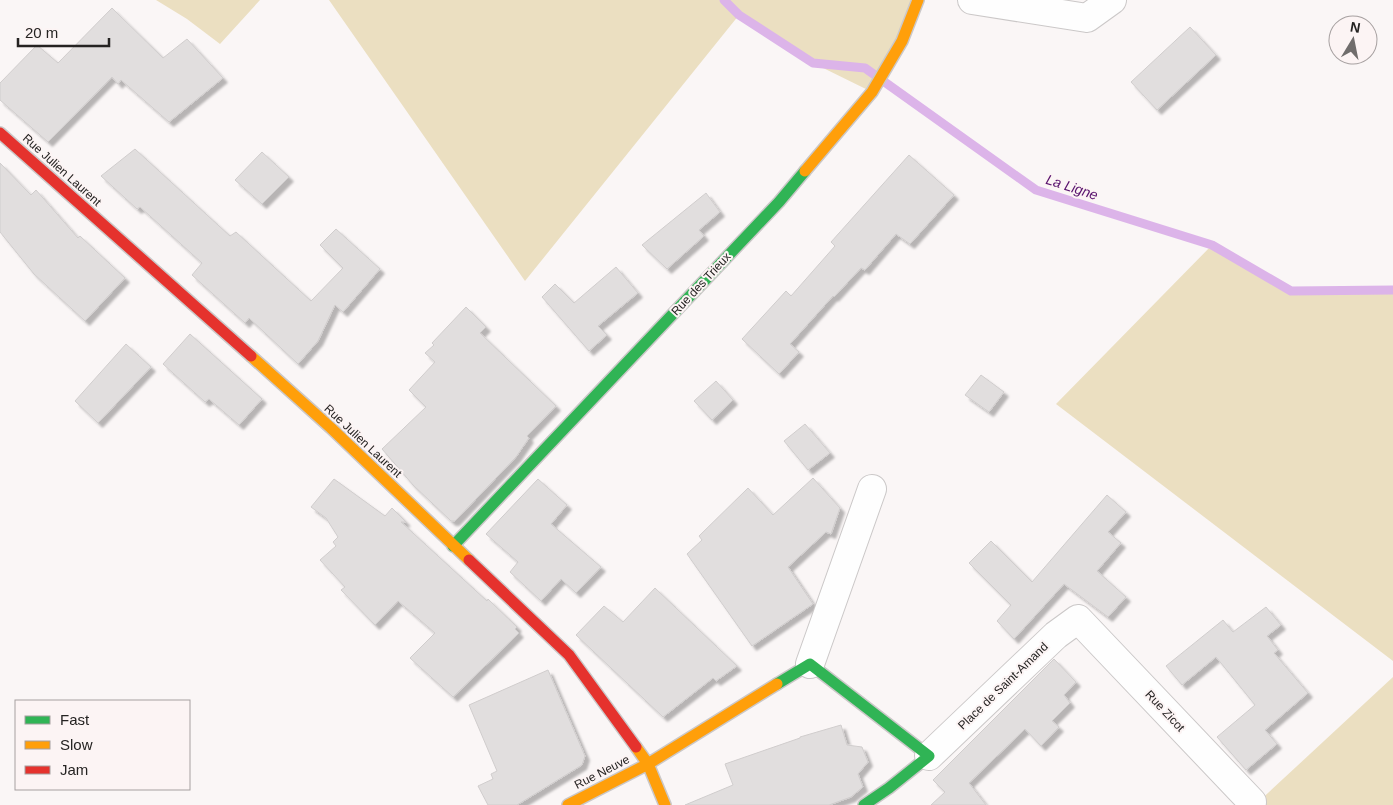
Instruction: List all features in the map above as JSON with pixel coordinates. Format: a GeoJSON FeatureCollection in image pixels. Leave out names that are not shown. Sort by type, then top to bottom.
{"type":"FeatureCollection","features":[{"type":"Feature","properties":{"kind":"street","name":"Rue des Trieux"},"geometry":{"type":"LineString","coordinates":[[453,546],[779,202],[872,92],[902,41],[918,0]]}},
{"type":"Feature","properties":{"kind":"street"},"geometry":{"type":"LineString","coordinates":[[972,0],[1087,18],[1112,0]]}},
{"type":"Feature","properties":{"kind":"street","name":"Rue Julien Laurent"},"geometry":{"type":"LineString","coordinates":[[0,133],[331,428],[569,655],[648,764],[665,805]]}},
{"type":"Feature","properties":{"kind":"street"},"geometry":{"type":"LineString","coordinates":[[648,764],[810,664],[872,489]]}},
{"type":"Feature","properties":{"kind":"street","name":"Place de Saint-Amand"},"geometry":{"type":"LineString","coordinates":[[864,805],[929,756],[1056,635],[1078,619]]}},
{"type":"Feature","properties":{"kind":"street","name":"Rue Zicot"},"geometry":{"type":"LineString","coordinates":[[1078,619],[1252,802]]}},
{"type":"Feature","properties":{"kind":"street"},"geometry":{"type":"LineString","coordinates":[[810,664],[929,756]]}},
{"type":"Feature","properties":{"kind":"street","name":"Rue Neuve"},"geometry":{"type":"LineString","coordinates":[[568,805],[648,764]]}},
{"type":"Feature","properties":{"kind":"shaded area"},"geometry":{"type":"Polygon","coordinates":[[[156,0],[260,0],[220,44],[187,19],[156,0]]]}},
{"type":"Feature","properties":{"kind":"shaded area"},"geometry":{"type":"Polygon","coordinates":[[[329,0],[918,0],[872,92],[813,63],[739,15],[525,281],[329,0]]]}},
{"type":"Feature","properties":{"kind":"shaded area"},"geometry":{"type":"Polygon","coordinates":[[[1212,245],[1291,291],[1393,290],[1393,661],[1056,404],[1212,245]]]}},
{"type":"Feature","properties":{"kind":"shaded area"},"geometry":{"type":"Polygon","coordinates":[[[1393,677],[1393,805],[1255,805],[1393,677]]]}},
{"type":"Feature","properties":{"kind":"building"},"geometry":{"type":"Polygon","coordinates":[[[112,8],[163,58],[187,39],[223,78],[169,122],[121,80],[118,84],[112,77],[48,142],[0,100],[0,83],[37,45],[58,63],[112,8]]]}},
{"type":"Feature","properties":{"kind":"building"},"geometry":{"type":"Polygon","coordinates":[[[1190,27],[1216,55],[1157,110],[1131,82],[1190,27]]]}},
{"type":"Feature","properties":{"kind":"building"},"geometry":{"type":"Polygon","coordinates":[[[135,149],[230,236],[236,232],[311,301],[343,268],[320,245],[336,229],[380,269],[343,312],[335,305],[318,341],[298,364],[249,318],[245,323],[192,275],[202,263],[140,207],[137,209],[101,176],[135,149]]]}},
{"type":"Feature","properties":{"kind":"building"},"geometry":{"type":"Polygon","coordinates":[[[262,152],[289,177],[262,204],[235,180],[262,152]]]}},
{"type":"Feature","properties":{"kind":"building"},"geometry":{"type":"Polygon","coordinates":[[[909,155],[954,195],[910,244],[896,234],[865,270],[861,268],[833,296],[790,344],[799,352],[779,374],[742,339],[786,291],[791,296],[835,246],[831,242],[909,155]]]}},
{"type":"Feature","properties":{"kind":"building"},"geometry":{"type":"Polygon","coordinates":[[[0,163],[31,195],[36,190],[78,238],[80,236],[125,278],[85,321],[34,274],[0,232],[0,163]]]}},
{"type":"Feature","properties":{"kind":"building"},"geometry":{"type":"Polygon","coordinates":[[[706,193],[720,212],[699,230],[704,236],[667,269],[642,245],[706,193]]]}},
{"type":"Feature","properties":{"kind":"building"},"geometry":{"type":"Polygon","coordinates":[[[616,267],[638,293],[598,326],[607,335],[589,351],[542,297],[555,284],[574,303],[616,267]]]}},
{"type":"Feature","properties":{"kind":"building"},"geometry":{"type":"Polygon","coordinates":[[[466,307],[486,327],[480,333],[556,406],[527,436],[529,438],[516,457],[455,521],[451,521],[413,485],[382,449],[426,407],[409,390],[435,362],[425,353],[466,307]]]}},
{"type":"Feature","properties":{"kind":"building"},"geometry":{"type":"Polygon","coordinates":[[[190,334],[262,399],[239,425],[209,399],[205,402],[163,364],[190,334]]]}},
{"type":"Feature","properties":{"kind":"building"},"geometry":{"type":"Polygon","coordinates":[[[126,344],[151,367],[98,423],[75,401],[126,344]]]}},
{"type":"Feature","properties":{"kind":"building"},"geometry":{"type":"Polygon","coordinates":[[[981,375],[1004,392],[989,412],[965,395],[981,375]]]}},
{"type":"Feature","properties":{"kind":"building"},"geometry":{"type":"Polygon","coordinates":[[[716,381],[733,400],[712,420],[694,401],[716,381]]]}},
{"type":"Feature","properties":{"kind":"building"},"geometry":{"type":"Polygon","coordinates":[[[805,424],[830,453],[808,470],[784,441],[805,424]]]}},
{"type":"Feature","properties":{"kind":"building"},"geometry":{"type":"Polygon","coordinates":[[[813,478],[840,508],[831,534],[826,532],[788,567],[813,604],[752,646],[687,554],[702,540],[699,536],[748,488],[773,515],[813,478]]]}},
{"type":"Feature","properties":{"kind":"building"},"geometry":{"type":"Polygon","coordinates":[[[334,479],[385,516],[392,508],[406,522],[401,522],[517,627],[515,629],[519,633],[453,697],[410,658],[435,633],[398,601],[375,625],[341,590],[345,587],[320,560],[336,546],[333,542],[338,537],[326,518],[311,507],[334,479]]]}},
{"type":"Feature","properties":{"kind":"building"},"geometry":{"type":"Polygon","coordinates":[[[538,479],[567,505],[551,524],[601,567],[576,593],[561,579],[541,601],[510,572],[518,562],[486,534],[538,479]]]}},
{"type":"Feature","properties":{"kind":"building"},"geometry":{"type":"Polygon","coordinates":[[[1107,495],[1126,512],[1108,532],[1121,543],[1097,571],[1126,597],[1108,617],[1064,584],[1014,639],[997,621],[1011,605],[969,563],[991,541],[1032,582],[1107,495]]]}},
{"type":"Feature","properties":{"kind":"building"},"geometry":{"type":"Polygon","coordinates":[[[655,588],[737,666],[716,681],[713,678],[663,717],[576,635],[604,606],[623,622],[655,588]]]}},
{"type":"Feature","properties":{"kind":"building"},"geometry":{"type":"Polygon","coordinates":[[[1266,607],[1281,625],[1267,636],[1278,650],[1274,653],[1308,693],[1265,730],[1277,744],[1246,770],[1217,737],[1255,705],[1216,657],[1182,685],[1166,666],[1223,620],[1233,632],[1266,607]]]}},
{"type":"Feature","properties":{"kind":"building"},"geometry":{"type":"Polygon","coordinates":[[[1054,659],[1076,682],[1064,695],[1070,703],[1052,721],[1059,727],[1041,746],[1025,729],[969,783],[986,805],[931,805],[945,792],[933,780],[1054,659]]]}},
{"type":"Feature","properties":{"kind":"building"},"geometry":{"type":"Polygon","coordinates":[[[548,670],[585,756],[582,765],[517,805],[488,805],[478,786],[493,779],[491,774],[497,771],[469,705],[548,670]]]}},
{"type":"Feature","properties":{"kind":"building"},"geometry":{"type":"Polygon","coordinates":[[[841,725],[847,745],[862,747],[868,762],[858,774],[863,787],[851,797],[829,805],[685,805],[733,785],[725,764],[800,737],[841,725]]]}},
{"type":"Feature","properties":{"kind":"waterway","name":"La Ligne"},"geometry":{"type":"LineString","coordinates":[[724,0],[739,15],[813,63],[865,68],[1036,190],[1212,245],[1291,291],[1393,290]]}},
{"type":"Feature","properties":{"kind":"traffic: fast"},"geometry":{"type":"LineString","coordinates":[[453,546],[779,202],[805,171]]}},
{"type":"Feature","properties":{"kind":"traffic: fast"},"geometry":{"type":"LineString","coordinates":[[777,684],[810,664],[929,756],[864,805]]}},
{"type":"Feature","properties":{"kind":"traffic: slow"},"geometry":{"type":"LineString","coordinates":[[805,171],[872,92],[902,41],[918,0]]}},
{"type":"Feature","properties":{"kind":"traffic: slow"},"geometry":{"type":"LineString","coordinates":[[251,356],[331,428],[469,560]]}},
{"type":"Feature","properties":{"kind":"traffic: slow"},"geometry":{"type":"LineString","coordinates":[[568,805],[648,764],[777,684]]}},
{"type":"Feature","properties":{"kind":"traffic: slow"},"geometry":{"type":"LineString","coordinates":[[636,747],[648,764],[665,805]]}},
{"type":"Feature","properties":{"kind":"traffic: jam"},"geometry":{"type":"LineString","coordinates":[[0,133],[251,356]]}},
{"type":"Feature","properties":{"kind":"traffic: jam"},"geometry":{"type":"LineString","coordinates":[[469,560],[569,655],[636,747]]}}]}
